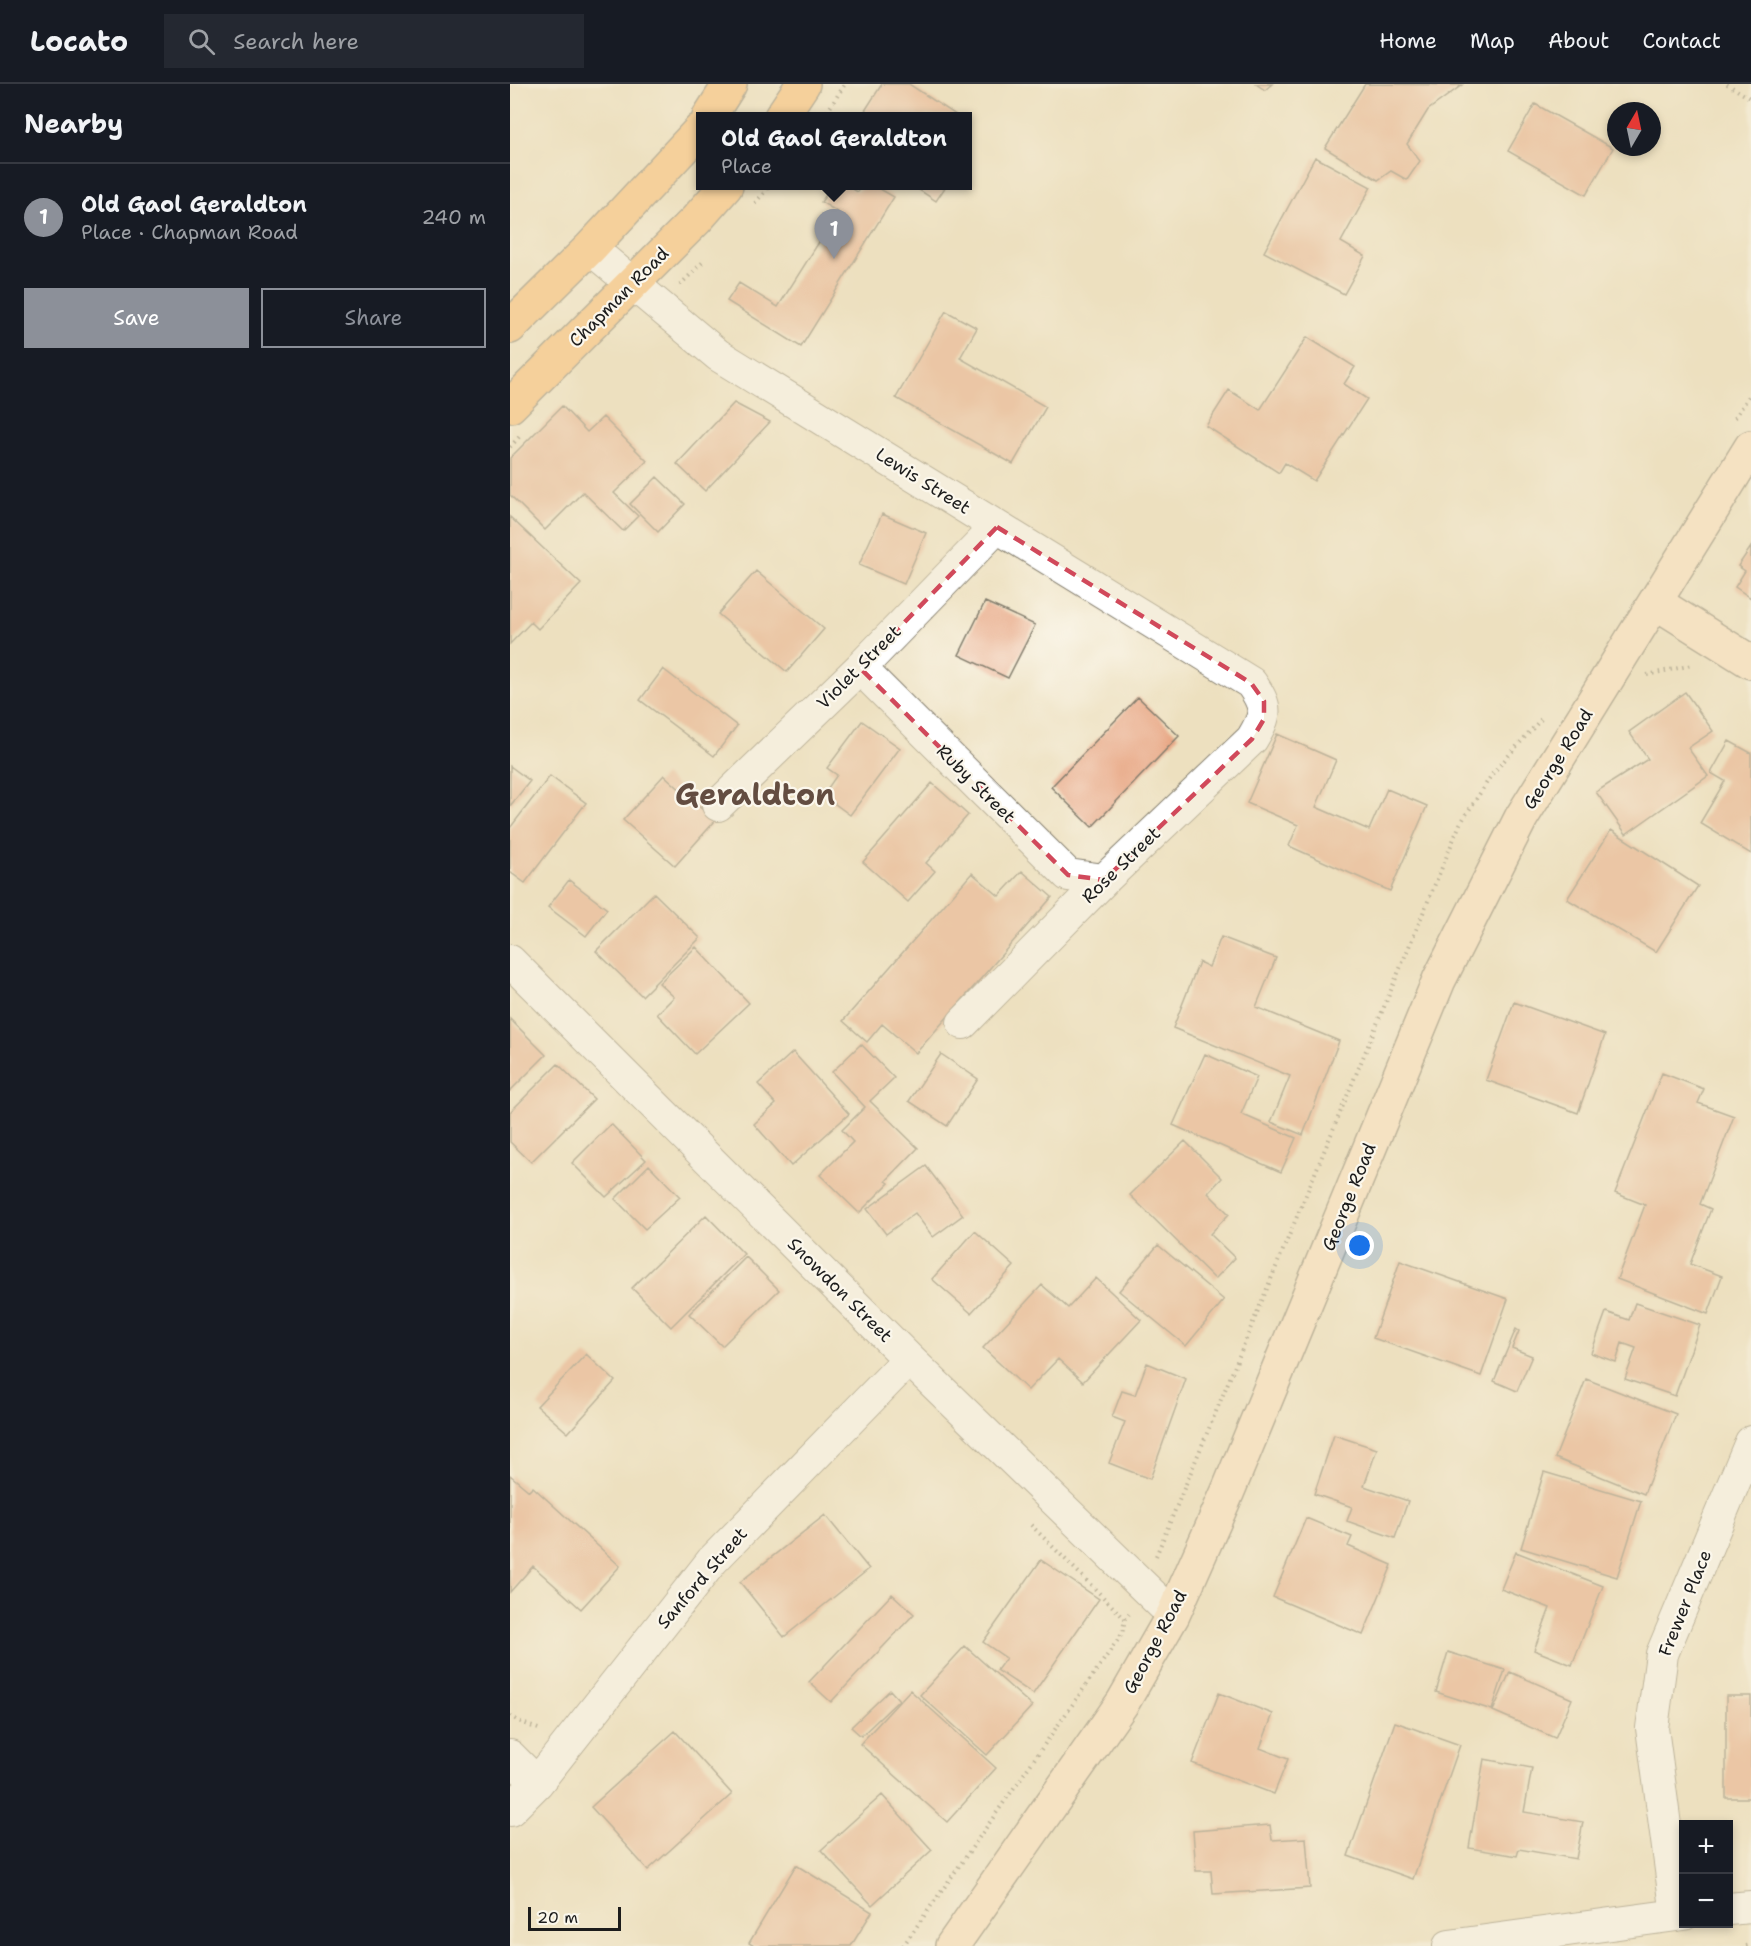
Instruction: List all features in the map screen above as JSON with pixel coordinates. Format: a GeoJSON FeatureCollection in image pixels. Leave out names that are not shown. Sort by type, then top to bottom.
{"type":"FeatureCollection","features":[{"type":"Feature","properties":{"kind":"main road"},"geometry":{"type":"LineString","coordinates":[[712,112],[730,84]]}},
{"type":"Feature","properties":{"kind":"main road"},"geometry":{"type":"LineString","coordinates":[[784,112],[803,84]]}},
{"type":"Feature","properties":{"kind":"main road"},"geometry":{"type":"LineString","coordinates":[[510,327],[590,248],[696,134]]}},
{"type":"Feature","properties":{"kind":"main road","name":"Chapman Road"},"geometry":{"type":"LineString","coordinates":[[510,406],[696,220],[722,190]]}},
{"type":"Feature","properties":{"kind":"street","name":"Lewis Street"},"geometry":{"type":"LineString","coordinates":[[590,248],[718,355],[1251,683],[1264,701]]}},
{"type":"Feature","properties":{"kind":"street","name":"George Road"},"geometry":{"type":"LineString","coordinates":[[952,1946],[1123,1702],[1173,1615],[1228,1491],[1439,980],[1521,818],[1751,447]]}},
{"type":"Feature","properties":{"kind":"street","name":"Violet Street"},"geometry":{"type":"LineString","coordinates":[[718,806],[860,668],[997,526]]}},
{"type":"Feature","properties":{"kind":"street"},"geometry":{"type":"LineString","coordinates":[[1655,602],[1751,662]]}},
{"type":"Feature","properties":{"kind":"street","name":"Ruby Street"},"geometry":{"type":"LineString","coordinates":[[860,668],[1068,875],[1104,880]]}},
{"type":"Feature","properties":{"kind":"street","name":"Rose Street"},"geometry":{"type":"LineString","coordinates":[[963,1023],[1104,880],[1252,740],[1264,719],[1264,701]]}},
{"type":"Feature","properties":{"kind":"street","name":"Snowdon Street"},"geometry":{"type":"LineString","coordinates":[[510,961],[909,1359],[1173,1615]]}},
{"type":"Feature","properties":{"kind":"street","name":"Sanford Street"},"geometry":{"type":"LineString","coordinates":[[510,1810],[537,1783],[712,1561],[909,1359]]}},
{"type":"Feature","properties":{"kind":"street","name":"Frewer Place"},"geometry":{"type":"LineString","coordinates":[[1679,1907],[1652,1728],[1662,1654],[1751,1442]]}},
{"type":"Feature","properties":{"kind":"street"},"geometry":{"type":"LineString","coordinates":[[510,1756],[537,1783]]}},
{"type":"Feature","properties":{"kind":"street"},"geometry":{"type":"LineString","coordinates":[[1733,1909],[1751,1907]]}},
{"type":"Feature","properties":{"kind":"street"},"geometry":{"type":"LineString","coordinates":[[1449,1946],[1679,1914]]}},
{"type":"Feature","properties":{"kind":"path"},"geometry":{"type":"LineString","coordinates":[[827,112],[845,84]]}},
{"type":"Feature","properties":{"kind":"path"},"geometry":{"type":"LineString","coordinates":[[1727,84],[1751,99]]}},
{"type":"Feature","properties":{"kind":"path"},"geometry":{"type":"LineString","coordinates":[[1644,675],[1687,665],[1697,666]]}},
{"type":"Feature","properties":{"kind":"path"},"geometry":{"type":"LineString","coordinates":[[903,1946],[1122,1634],[1125,1619],[1134,1609]]}},
{"type":"Feature","properties":{"kind":"path"},"geometry":{"type":"LineString","coordinates":[[1746,1946],[1751,1945]]}},
{"type":"Feature","properties":{"kind":"highlighted area"},"geometry":{"type":"Polygon","coordinates":[[[997,527],[1251,683],[1264,701],[1264,719],[1252,739],[1104,880],[1068,875],[860,668],[997,527]]]}},
{"type":"Feature","properties":{"kind":"building"},"geometry":{"type":"Polygon","coordinates":[[[882,84],[909,84],[951,112],[864,112],[882,84]]]}},
{"type":"Feature","properties":{"kind":"building"},"geometry":{"type":"Polygon","coordinates":[[[1256,84],[1272,84],[1265,90],[1256,84]]]}},
{"type":"Feature","properties":{"kind":"building"},"geometry":{"type":"Polygon","coordinates":[[[1365,84],[1462,85],[1428,110],[1407,144],[1420,161],[1407,180],[1391,171],[1378,180],[1325,148],[1365,84]]]}},
{"type":"Feature","properties":{"kind":"building"},"geometry":{"type":"Polygon","coordinates":[[[1535,104],[1607,145],[1608,156],[1586,195],[1508,151],[1535,104]]]}},
{"type":"Feature","properties":{"kind":"building"},"geometry":{"type":"Polygon","coordinates":[[[1315,157],[1371,187],[1341,242],[1365,256],[1344,294],[1264,252],[1315,157]]]}},
{"type":"Feature","properties":{"kind":"building"},"geometry":{"type":"Polygon","coordinates":[[[829,190],[858,192],[859,190],[882,190],[894,197],[801,347],[727,301],[739,283],[778,307],[838,212],[821,202],[829,190]]]}},
{"type":"Feature","properties":{"kind":"building"},"geometry":{"type":"Polygon","coordinates":[[[919,190],[943,190],[936,201],[919,190]]]}},
{"type":"Feature","properties":{"kind":"building"},"geometry":{"type":"Polygon","coordinates":[[[946,311],[977,328],[960,358],[1046,407],[1013,464],[896,398],[946,311]]]}},
{"type":"Feature","properties":{"kind":"building"},"geometry":{"type":"Polygon","coordinates":[[[1307,337],[1355,367],[1344,384],[1367,399],[1314,481],[1285,463],[1279,473],[1206,426],[1229,390],[1260,410],[1307,337]]]}},
{"type":"Feature","properties":{"kind":"building"},"geometry":{"type":"Polygon","coordinates":[[[734,403],[770,422],[705,491],[677,464],[734,403]]]}},
{"type":"Feature","properties":{"kind":"building"},"geometry":{"type":"Polygon","coordinates":[[[562,406],[587,432],[603,417],[647,461],[614,493],[638,516],[623,531],[583,492],[545,530],[510,495],[510,458],[562,406]]]}},
{"type":"Feature","properties":{"kind":"building"},"geometry":{"type":"Polygon","coordinates":[[[657,477],[685,504],[658,532],[630,504],[657,477]]]}},
{"type":"Feature","properties":{"kind":"building"},"geometry":{"type":"Polygon","coordinates":[[[882,514],[926,533],[904,584],[859,565],[882,514]]]}},
{"type":"Feature","properties":{"kind":"building"},"geometry":{"type":"Polygon","coordinates":[[[510,517],[581,584],[538,629],[531,622],[510,644],[510,517]]]}},
{"type":"Feature","properties":{"kind":"building"},"geometry":{"type":"Polygon","coordinates":[[[1751,547],[1751,598],[1735,587],[1745,571],[1738,566],[1751,547]]]}},
{"type":"Feature","properties":{"kind":"building"},"geometry":{"type":"Polygon","coordinates":[[[756,571],[824,629],[787,672],[718,614],[756,571]]]}},
{"type":"Feature","properties":{"kind":"building"},"geometry":{"type":"Polygon","coordinates":[[[985,602],[1035,625],[1008,678],[959,655],[985,602]]]}},
{"type":"Feature","properties":{"kind":"building"},"geometry":{"type":"Polygon","coordinates":[[[663,669],[737,726],[714,756],[640,700],[663,669]]]}},
{"type":"Feature","properties":{"kind":"building"},"geometry":{"type":"Polygon","coordinates":[[[1685,692],[1713,731],[1688,748],[1708,776],[1626,834],[1596,792],[1648,759],[1629,732],[1685,692]]]}},
{"type":"Feature","properties":{"kind":"building"},"geometry":{"type":"Polygon","coordinates":[[[1138,697],[1179,736],[1092,827],[1051,787],[1138,697]]]}},
{"type":"Feature","properties":{"kind":"building"},"geometry":{"type":"Polygon","coordinates":[[[862,721],[900,748],[850,815],[823,795],[837,775],[827,768],[862,721]]]}},
{"type":"Feature","properties":{"kind":"building"},"geometry":{"type":"Polygon","coordinates":[[[1277,734],[1336,760],[1316,807],[1369,830],[1387,789],[1427,806],[1390,891],[1289,846],[1298,825],[1247,803],[1277,734]]]}},
{"type":"Feature","properties":{"kind":"building"},"geometry":{"type":"Polygon","coordinates":[[[1729,741],[1751,753],[1751,854],[1700,823],[1725,781],[1711,773],[1729,741]]]}},
{"type":"Feature","properties":{"kind":"building"},"geometry":{"type":"Polygon","coordinates":[[[510,766],[530,781],[510,806],[510,766]]]}},
{"type":"Feature","properties":{"kind":"building"},"geometry":{"type":"Polygon","coordinates":[[[664,775],[715,821],[675,866],[623,820],[664,775]]]}},
{"type":"Feature","properties":{"kind":"building"},"geometry":{"type":"Polygon","coordinates":[[[550,776],[586,803],[525,883],[510,872],[510,828],[550,776]]]}},
{"type":"Feature","properties":{"kind":"building"},"geometry":{"type":"Polygon","coordinates":[[[932,783],[968,815],[926,863],[935,871],[908,902],[863,862],[932,783]]]}},
{"type":"Feature","properties":{"kind":"building"},"geometry":{"type":"Polygon","coordinates":[[[1611,830],[1698,886],[1656,952],[1567,899],[1611,830]]]}},
{"type":"Feature","properties":{"kind":"building"},"geometry":{"type":"Polygon","coordinates":[[[1022,871],[1052,897],[916,1053],[882,1024],[867,1042],[843,1021],[972,873],[999,896],[1022,871]]]}},
{"type":"Feature","properties":{"kind":"building"},"geometry":{"type":"Polygon","coordinates":[[[569,880],[607,909],[586,936],[548,907],[569,880]]]}},
{"type":"Feature","properties":{"kind":"building"},"geometry":{"type":"Polygon","coordinates":[[[654,893],[700,938],[642,996],[596,951],[654,893]]]}},
{"type":"Feature","properties":{"kind":"building"},"geometry":{"type":"Polygon","coordinates":[[[1221,937],[1276,958],[1256,1007],[1339,1041],[1303,1135],[1271,1122],[1290,1076],[1173,1028],[1199,962],[1209,967],[1221,937]]]}},
{"type":"Feature","properties":{"kind":"building"},"geometry":{"type":"Polygon","coordinates":[[[696,947],[749,1003],[695,1054],[657,1014],[674,997],[659,983],[696,947]]]}},
{"type":"Feature","properties":{"kind":"building"},"geometry":{"type":"Polygon","coordinates":[[[1514,1002],[1605,1035],[1578,1113],[1486,1080],[1514,1002]]]}},
{"type":"Feature","properties":{"kind":"building"},"geometry":{"type":"Polygon","coordinates":[[[510,1019],[546,1055],[510,1091],[510,1019]]]}},
{"type":"Feature","properties":{"kind":"building"},"geometry":{"type":"Polygon","coordinates":[[[861,1044],[894,1078],[870,1101],[918,1148],[886,1181],[889,1183],[859,1213],[820,1175],[853,1142],[842,1130],[865,1107],[832,1072],[861,1044]]]}},
{"type":"Feature","properties":{"kind":"building"},"geometry":{"type":"Polygon","coordinates":[[[793,1052],[849,1114],[791,1166],[754,1124],[776,1104],[758,1084],[793,1052]]]}},
{"type":"Feature","properties":{"kind":"building"},"geometry":{"type":"Polygon","coordinates":[[[941,1054],[978,1079],[947,1126],[909,1101],[941,1054]]]}},
{"type":"Feature","properties":{"kind":"building"},"geometry":{"type":"Polygon","coordinates":[[[1205,1054],[1257,1077],[1241,1114],[1296,1138],[1281,1172],[1173,1125],[1205,1054]]]}},
{"type":"Feature","properties":{"kind":"building"},"geometry":{"type":"Polygon","coordinates":[[[558,1064],[594,1099],[531,1162],[510,1142],[510,1112],[558,1064]]]}},
{"type":"Feature","properties":{"kind":"building"},"geometry":{"type":"Polygon","coordinates":[[[1662,1073],[1704,1089],[1698,1103],[1734,1116],[1700,1204],[1711,1209],[1690,1264],[1722,1276],[1708,1314],[1617,1279],[1645,1205],[1615,1193],[1662,1073]]]}},
{"type":"Feature","properties":{"kind":"building"},"geometry":{"type":"Polygon","coordinates":[[[611,1124],[646,1160],[606,1197],[572,1163],[611,1124]]]}},
{"type":"Feature","properties":{"kind":"building"},"geometry":{"type":"Polygon","coordinates":[[[1185,1141],[1222,1178],[1208,1193],[1229,1214],[1210,1234],[1235,1258],[1215,1279],[1130,1195],[1185,1141]]]}},
{"type":"Feature","properties":{"kind":"building"},"geometry":{"type":"Polygon","coordinates":[[[649,1165],[680,1197],[645,1229],[615,1199],[649,1165]]]}},
{"type":"Feature","properties":{"kind":"building"},"geometry":{"type":"Polygon","coordinates":[[[926,1166],[963,1215],[933,1237],[915,1213],[886,1234],[867,1209],[926,1166]]]}},
{"type":"Feature","properties":{"kind":"building"},"geometry":{"type":"Polygon","coordinates":[[[706,1215],[744,1254],[671,1327],[632,1288],[706,1215]]]}},
{"type":"Feature","properties":{"kind":"building"},"geometry":{"type":"Polygon","coordinates":[[[975,1231],[1014,1266],[971,1313],[932,1279],[975,1231]]]}},
{"type":"Feature","properties":{"kind":"building"},"geometry":{"type":"Polygon","coordinates":[[[1158,1245],[1224,1300],[1186,1346],[1119,1291],[1158,1245]]]}},
{"type":"Feature","properties":{"kind":"building"},"geometry":{"type":"Polygon","coordinates":[[[746,1257],[779,1290],[722,1346],[689,1314],[746,1257]]]}},
{"type":"Feature","properties":{"kind":"building"},"geometry":{"type":"Polygon","coordinates":[[[1400,1261],[1508,1299],[1481,1376],[1373,1338],[1400,1261]]]}},
{"type":"Feature","properties":{"kind":"building"},"geometry":{"type":"Polygon","coordinates":[[[1096,1278],[1141,1320],[1083,1382],[1058,1359],[1028,1390],[983,1348],[1042,1285],[1068,1308],[1096,1278]]]}},
{"type":"Feature","properties":{"kind":"building"},"geometry":{"type":"Polygon","coordinates":[[[1635,1303],[1700,1325],[1675,1396],[1625,1379],[1636,1348],[1622,1343],[1616,1362],[1591,1353],[1606,1312],[1629,1320],[1635,1303]]]}},
{"type":"Feature","properties":{"kind":"building"},"geometry":{"type":"Polygon","coordinates":[[[1516,1329],[1519,1331],[1512,1348],[1532,1356],[1517,1391],[1494,1381],[1516,1329]]]}},
{"type":"Feature","properties":{"kind":"building"},"geometry":{"type":"Polygon","coordinates":[[[586,1354],[615,1381],[568,1433],[537,1406],[586,1354]]]}},
{"type":"Feature","properties":{"kind":"building"},"geometry":{"type":"Polygon","coordinates":[[[1147,1363],[1186,1379],[1150,1479],[1109,1463],[1125,1422],[1112,1417],[1122,1391],[1135,1395],[1147,1363]]]}},
{"type":"Feature","properties":{"kind":"building"},"geometry":{"type":"Polygon","coordinates":[[[1586,1379],[1676,1414],[1644,1494],[1555,1458],[1586,1379]]]}},
{"type":"Feature","properties":{"kind":"building"},"geometry":{"type":"Polygon","coordinates":[[[1334,1435],[1377,1449],[1364,1486],[1408,1501],[1395,1538],[1347,1521],[1352,1507],[1314,1494],[1334,1435]]]}},
{"type":"Feature","properties":{"kind":"building"},"geometry":{"type":"Polygon","coordinates":[[[1544,1472],[1641,1501],[1617,1577],[1521,1548],[1544,1472]]]}},
{"type":"Feature","properties":{"kind":"building"},"geometry":{"type":"Polygon","coordinates":[[[510,1475],[529,1491],[533,1487],[620,1566],[581,1609],[533,1566],[510,1592],[510,1475]]]}},
{"type":"Feature","properties":{"kind":"building"},"geometry":{"type":"Polygon","coordinates":[[[825,1515],[869,1569],[784,1637],[740,1582],[825,1515]]]}},
{"type":"Feature","properties":{"kind":"building"},"geometry":{"type":"Polygon","coordinates":[[[1306,1518],[1352,1537],[1348,1546],[1392,1565],[1363,1635],[1273,1597],[1306,1518]]]}},
{"type":"Feature","properties":{"kind":"building"},"geometry":{"type":"Polygon","coordinates":[[[1516,1552],[1603,1586],[1572,1665],[1534,1650],[1550,1608],[1501,1589],[1516,1552]]]}},
{"type":"Feature","properties":{"kind":"building"},"geometry":{"type":"Polygon","coordinates":[[[1041,1560],[1099,1599],[1033,1694],[997,1670],[1006,1658],[983,1642],[1041,1560]]]}},
{"type":"Feature","properties":{"kind":"building"},"geometry":{"type":"Polygon","coordinates":[[[892,1594],[914,1614],[831,1702],[809,1682],[892,1594]]]}},
{"type":"Feature","properties":{"kind":"building"},"geometry":{"type":"Polygon","coordinates":[[[965,1646],[1032,1706],[987,1755],[920,1695],[965,1646]]]}},
{"type":"Feature","properties":{"kind":"building"},"geometry":{"type":"Polygon","coordinates":[[[1448,1652],[1505,1670],[1492,1710],[1436,1692],[1448,1652]]]}},
{"type":"Feature","properties":{"kind":"building"},"geometry":{"type":"Polygon","coordinates":[[[1510,1672],[1572,1699],[1555,1738],[1493,1711],[1510,1672]]]}},
{"type":"Feature","properties":{"kind":"building"},"geometry":{"type":"Polygon","coordinates":[[[890,1690],[899,1700],[861,1736],[851,1727],[890,1690]]]}},
{"type":"Feature","properties":{"kind":"building"},"geometry":{"type":"Polygon","coordinates":[[[910,1690],[996,1768],[947,1822],[860,1744],[910,1690]]]}},
{"type":"Feature","properties":{"kind":"building"},"geometry":{"type":"Polygon","coordinates":[[[1219,1693],[1273,1714],[1260,1748],[1288,1759],[1274,1794],[1192,1763],[1219,1693]]]}},
{"type":"Feature","properties":{"kind":"building"},"geometry":{"type":"Polygon","coordinates":[[[1726,1696],[1751,1696],[1751,1798],[1726,1798],[1726,1696]]]}},
{"type":"Feature","properties":{"kind":"building"},"geometry":{"type":"Polygon","coordinates":[[[1395,1722],[1460,1745],[1413,1879],[1348,1856],[1395,1722]]]}},
{"type":"Feature","properties":{"kind":"building"},"geometry":{"type":"Polygon","coordinates":[[[675,1731],[732,1794],[648,1870],[591,1807],[675,1731]]]}},
{"type":"Feature","properties":{"kind":"building"},"geometry":{"type":"Polygon","coordinates":[[[1484,1759],[1532,1768],[1524,1812],[1583,1822],[1576,1859],[1519,1849],[1517,1856],[1469,1848],[1484,1759]]]}},
{"type":"Feature","properties":{"kind":"building"},"geometry":{"type":"Polygon","coordinates":[[[882,1795],[932,1850],[872,1905],[821,1850],[882,1795]]]}},
{"type":"Feature","properties":{"kind":"building"},"geometry":{"type":"Polygon","coordinates":[[[1270,1825],[1272,1840],[1306,1838],[1310,1888],[1213,1894],[1211,1871],[1196,1871],[1193,1831],[1270,1825]]]}},
{"type":"Feature","properties":{"kind":"building"},"geometry":{"type":"Polygon","coordinates":[[[796,1865],[872,1912],[851,1946],[754,1946],[749,1943],[796,1865]]]}},
{"type":"Feature","properties":{"kind":"place","name":"Old Gaol Geraldton"},"geometry":{"type":"Point","coordinates":[834,259]}},
{"type":"Feature","properties":{"kind":"district","name":"Geraldton"},"geometry":{"type":"Point","coordinates":[755,795]}}]}
